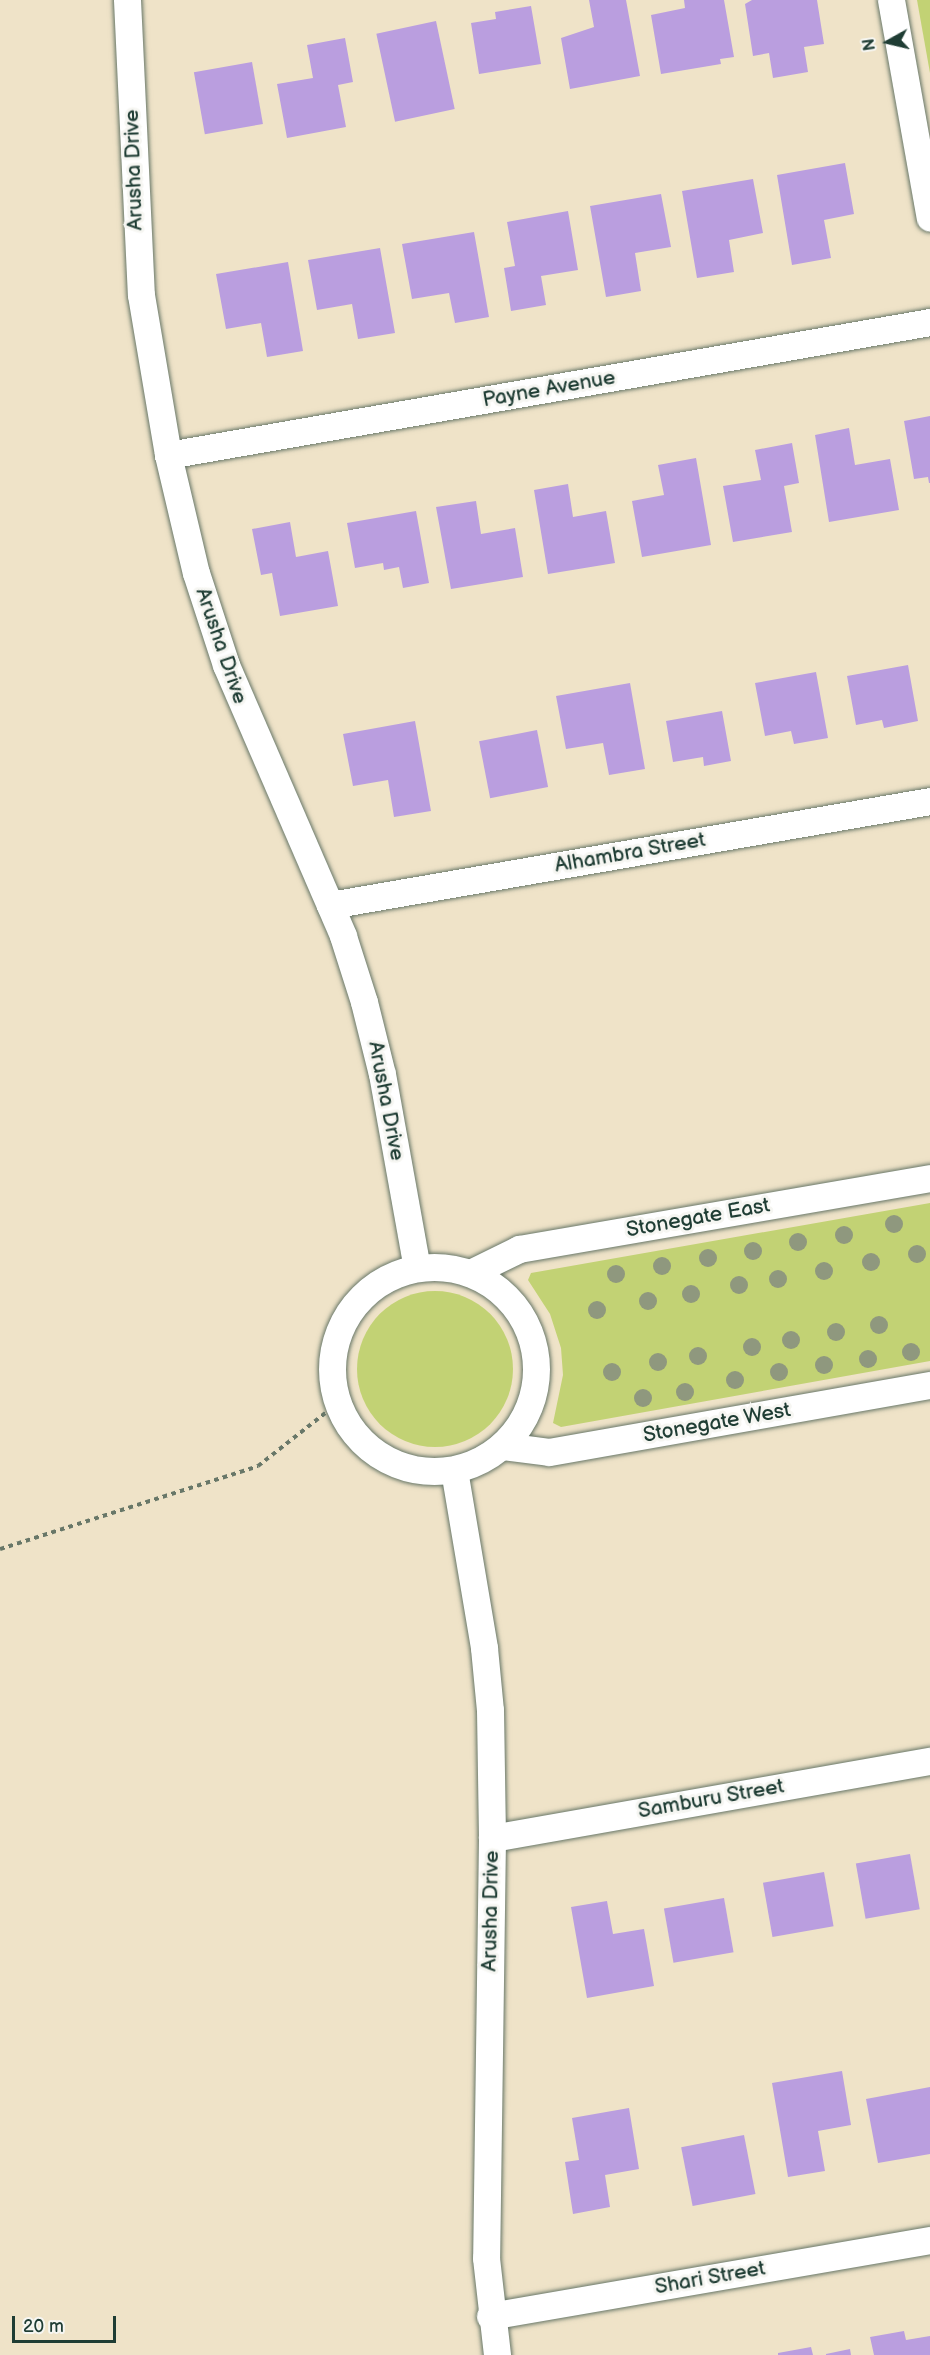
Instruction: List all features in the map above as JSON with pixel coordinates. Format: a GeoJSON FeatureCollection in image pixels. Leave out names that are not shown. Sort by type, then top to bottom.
{"type":"FeatureCollection","features":[{"type":"Feature","properties":{"kind":"street","name":"Arusha Drive"},"geometry":{"type":"LineString","coordinates":[[127,0],[141,295],[168,455],[196,573],[226,665],[330,905],[374,1035],[417,1268]]}},
{"type":"Feature","properties":{"kind":"street"},"geometry":{"type":"LineString","coordinates":[[891,0],[930,218]]}},
{"type":"Feature","properties":{"kind":"street","name":"Payne Avenue"},"geometry":{"type":"LineString","coordinates":[[168,455],[930,322]]}},
{"type":"Feature","properties":{"kind":"street","name":"Alhambra Street"},"geometry":{"type":"LineString","coordinates":[[330,905],[930,801]]}},
{"type":"Feature","properties":{"kind":"street","name":"Stonegate East"},"geometry":{"type":"LineString","coordinates":[[470,1273],[519,1250],[930,1178]]}},
{"type":"Feature","properties":{"kind":"street"},"geometry":{"type":"LineString","coordinates":[[435,1266],[470,1273],[494,1286],[514,1306],[533,1343],[536,1371],[532,1399],[521,1424],[503,1446],[471,1465],[454,1470],[420,1471],[387,1461],[360,1440],[338,1403],[332,1362],[348,1314],[385,1279],[417,1268],[435,1266]]}},
{"type":"Feature","properties":{"kind":"street","name":"Stonegate West"},"geometry":{"type":"LineString","coordinates":[[503,1446],[549,1452],[930,1385]]}},
{"type":"Feature","properties":{"kind":"street","name":"Arusha Drive"},"geometry":{"type":"LineString","coordinates":[[454,1470],[484,1648],[492,1838],[486,2238],[490,2316],[497,2355]]}},
{"type":"Feature","properties":{"kind":"street","name":"Samburu Street"},"geometry":{"type":"LineString","coordinates":[[492,1838],[930,1761]]}},
{"type":"Feature","properties":{"kind":"street","name":"Shari Street"},"geometry":{"type":"LineString","coordinates":[[490,2316],[930,2240]]}},
{"type":"Feature","properties":{"kind":"path"},"geometry":{"type":"LineString","coordinates":[[0,1549],[258,1466],[338,1403]]}},
{"type":"Feature","properties":{"kind":"green space"},"geometry":{"type":"Polygon","coordinates":[[[917,0],[930,0],[930,73],[917,0]]]}},
{"type":"Feature","properties":{"kind":"green space"},"geometry":{"type":"Polygon","coordinates":[[[930,1203],[930,1361],[561,1427],[553,1423],[563,1375],[561,1348],[550,1314],[528,1280],[531,1273],[930,1203]]]}},
{"type":"Feature","properties":{"kind":"green space"},"geometry":{"type":"Polygon","coordinates":[[[435,1291],[450,1292],[465,1297],[490,1314],[507,1339],[512,1354],[512,1384],[507,1399],[490,1424],[465,1441],[450,1446],[435,1447],[420,1446],[405,1441],[380,1424],[363,1399],[358,1384],[357,1369],[358,1354],[363,1339],[380,1314],[405,1297],[420,1292],[435,1291]]]}},
{"type":"Feature","properties":{"kind":"building"},"geometry":{"type":"Polygon","coordinates":[[[589,0],[626,0],[640,76],[570,89],[561,38],[594,27],[589,0]]]}},
{"type":"Feature","properties":{"kind":"building"},"geometry":{"type":"Polygon","coordinates":[[[684,0],[724,0],[734,57],[720,59],[721,64],[661,74],[651,15],[685,8],[684,0]]]}},
{"type":"Feature","properties":{"kind":"building"},"geometry":{"type":"Polygon","coordinates":[[[752,0],[817,0],[824,44],[804,47],[808,72],[773,78],[769,53],[753,56],[745,4],[752,0]]]}},
{"type":"Feature","properties":{"kind":"building"},"geometry":{"type":"Polygon","coordinates":[[[531,6],[541,64],[479,74],[471,23],[496,19],[495,12],[531,6]]]}},
{"type":"Feature","properties":{"kind":"building"},"geometry":{"type":"Polygon","coordinates":[[[436,21],[455,109],[395,122],[376,34],[436,21]]]}},
{"type":"Feature","properties":{"kind":"building"},"geometry":{"type":"Polygon","coordinates":[[[345,38],[353,82],[338,85],[346,127],[287,138],[277,84],[313,78],[307,45],[345,38]]]}},
{"type":"Feature","properties":{"kind":"building"},"geometry":{"type":"Polygon","coordinates":[[[252,62],[263,124],[205,134],[194,72],[252,62]]]}},
{"type":"Feature","properties":{"kind":"building"},"geometry":{"type":"Polygon","coordinates":[[[845,163],[854,214],[824,220],[831,258],[792,265],[777,175],[845,163]]]}},
{"type":"Feature","properties":{"kind":"building"},"geometry":{"type":"Polygon","coordinates":[[[753,179],[763,233],[729,240],[734,272],[697,278],[682,191],[753,179]]]}},
{"type":"Feature","properties":{"kind":"building"},"geometry":{"type":"Polygon","coordinates":[[[661,194],[671,247],[635,253],[641,291],[606,297],[590,206],[661,194]]]}},
{"type":"Feature","properties":{"kind":"building"},"geometry":{"type":"Polygon","coordinates":[[[568,211],[578,270],[541,276],[546,305],[511,311],[504,268],[515,266],[507,222],[568,211]]]}},
{"type":"Feature","properties":{"kind":"building"},"geometry":{"type":"Polygon","coordinates":[[[474,232],[489,317],[455,323],[449,293],[412,299],[402,244],[474,232]]]}},
{"type":"Feature","properties":{"kind":"building"},"geometry":{"type":"Polygon","coordinates":[[[380,248],[395,333],[358,339],[352,304],[317,310],[308,260],[380,248]]]}},
{"type":"Feature","properties":{"kind":"building"},"geometry":{"type":"Polygon","coordinates":[[[288,262],[303,351],[267,357],[261,323],[226,329],[216,274],[288,262]]]}},
{"type":"Feature","properties":{"kind":"building"},"geometry":{"type":"Polygon","coordinates":[[[930,416],[929,483],[928,477],[914,479],[904,421],[930,416]]]}},
{"type":"Feature","properties":{"kind":"building"},"geometry":{"type":"Polygon","coordinates":[[[849,428],[855,465],[890,459],[899,510],[829,522],[815,435],[849,428]]]}},
{"type":"Feature","properties":{"kind":"building"},"geometry":{"type":"Polygon","coordinates":[[[792,443],[799,483],[784,486],[792,532],[733,542],[723,486],[761,480],[755,450],[792,443]]]}},
{"type":"Feature","properties":{"kind":"building"},"geometry":{"type":"Polygon","coordinates":[[[696,458],[711,545],[642,557],[632,501],[664,495],[658,465],[696,458]]]}},
{"type":"Feature","properties":{"kind":"building"},"geometry":{"type":"Polygon","coordinates":[[[568,484],[573,517],[606,511],[615,563],[548,574],[534,490],[568,484]]]}},
{"type":"Feature","properties":{"kind":"building"},"geometry":{"type":"Polygon","coordinates":[[[476,501],[481,534],[515,528],[523,577],[451,589],[436,507],[476,501]]]}},
{"type":"Feature","properties":{"kind":"building"},"geometry":{"type":"Polygon","coordinates":[[[416,511],[429,583],[403,588],[399,567],[384,570],[383,563],[355,568],[347,523],[416,511]]]}},
{"type":"Feature","properties":{"kind":"building"},"geometry":{"type":"Polygon","coordinates":[[[290,522],[296,557],[328,551],[338,606],[280,616],[272,573],[261,575],[252,529],[290,522]]]}},
{"type":"Feature","properties":{"kind":"building"},"geometry":{"type":"Polygon","coordinates":[[[908,665],[918,721],[884,728],[882,720],[856,725],[847,676],[908,665]]]}},
{"type":"Feature","properties":{"kind":"building"},"geometry":{"type":"Polygon","coordinates":[[[816,672],[828,738],[794,744],[791,731],[765,736],[755,683],[816,672]]]}},
{"type":"Feature","properties":{"kind":"building"},"geometry":{"type":"Polygon","coordinates":[[[630,683],[645,769],[609,775],[603,743],[566,749],[556,696],[630,683]]]}},
{"type":"Feature","properties":{"kind":"building"},"geometry":{"type":"Polygon","coordinates":[[[722,711],[731,761],[704,766],[703,757],[673,762],[666,721],[722,711]]]}},
{"type":"Feature","properties":{"kind":"building"},"geometry":{"type":"Polygon","coordinates":[[[415,721],[431,811],[394,817],[388,780],[353,786],[343,734],[415,721]]]}},
{"type":"Feature","properties":{"kind":"building"},"geometry":{"type":"Polygon","coordinates":[[[537,730],[548,787],[490,798],[479,741],[537,730]]]}},
{"type":"Feature","properties":{"kind":"building"},"geometry":{"type":"Polygon","coordinates":[[[910,1854],[920,1909],[866,1919],[856,1864],[910,1854]]]}},
{"type":"Feature","properties":{"kind":"building"},"geometry":{"type":"Polygon","coordinates":[[[824,1872],[834,1926],[772,1937],[763,1883],[824,1872]]]}},
{"type":"Feature","properties":{"kind":"building"},"geometry":{"type":"Polygon","coordinates":[[[724,1898],[734,1952],[673,1963],[664,1909],[724,1898]]]}},
{"type":"Feature","properties":{"kind":"building"},"geometry":{"type":"Polygon","coordinates":[[[607,1901],[613,1934],[644,1929],[654,1986],[587,1998],[571,1907],[607,1901]]]}},
{"type":"Feature","properties":{"kind":"building"},"geometry":{"type":"Polygon","coordinates":[[[842,2071],[851,2125],[818,2131],[825,2171],[788,2177],[772,2083],[842,2071]]]}},
{"type":"Feature","properties":{"kind":"building"},"geometry":{"type":"Polygon","coordinates":[[[930,2087],[930,2154],[878,2163],[866,2099],[930,2087]]]}},
{"type":"Feature","properties":{"kind":"building"},"geometry":{"type":"Polygon","coordinates":[[[629,2108],[639,2169],[605,2175],[610,2207],[573,2214],[565,2162],[579,2160],[572,2118],[629,2108]]]}},
{"type":"Feature","properties":{"kind":"building"},"geometry":{"type":"Polygon","coordinates":[[[744,2135],[755,2194],[693,2206],[681,2147],[744,2135]]]}},
{"type":"Feature","properties":{"kind":"building"},"geometry":{"type":"Polygon","coordinates":[[[904,2331],[906,2340],[930,2336],[930,2355],[874,2355],[870,2337],[904,2331]]]}},
{"type":"Feature","properties":{"kind":"building"},"geometry":{"type":"Polygon","coordinates":[[[811,2347],[813,2355],[778,2355],[778,2353],[811,2347]]]}},
{"type":"Feature","properties":{"kind":"building"},"geometry":{"type":"Polygon","coordinates":[[[850,2349],[851,2355],[826,2355],[826,2354],[850,2349]]]}}]}
